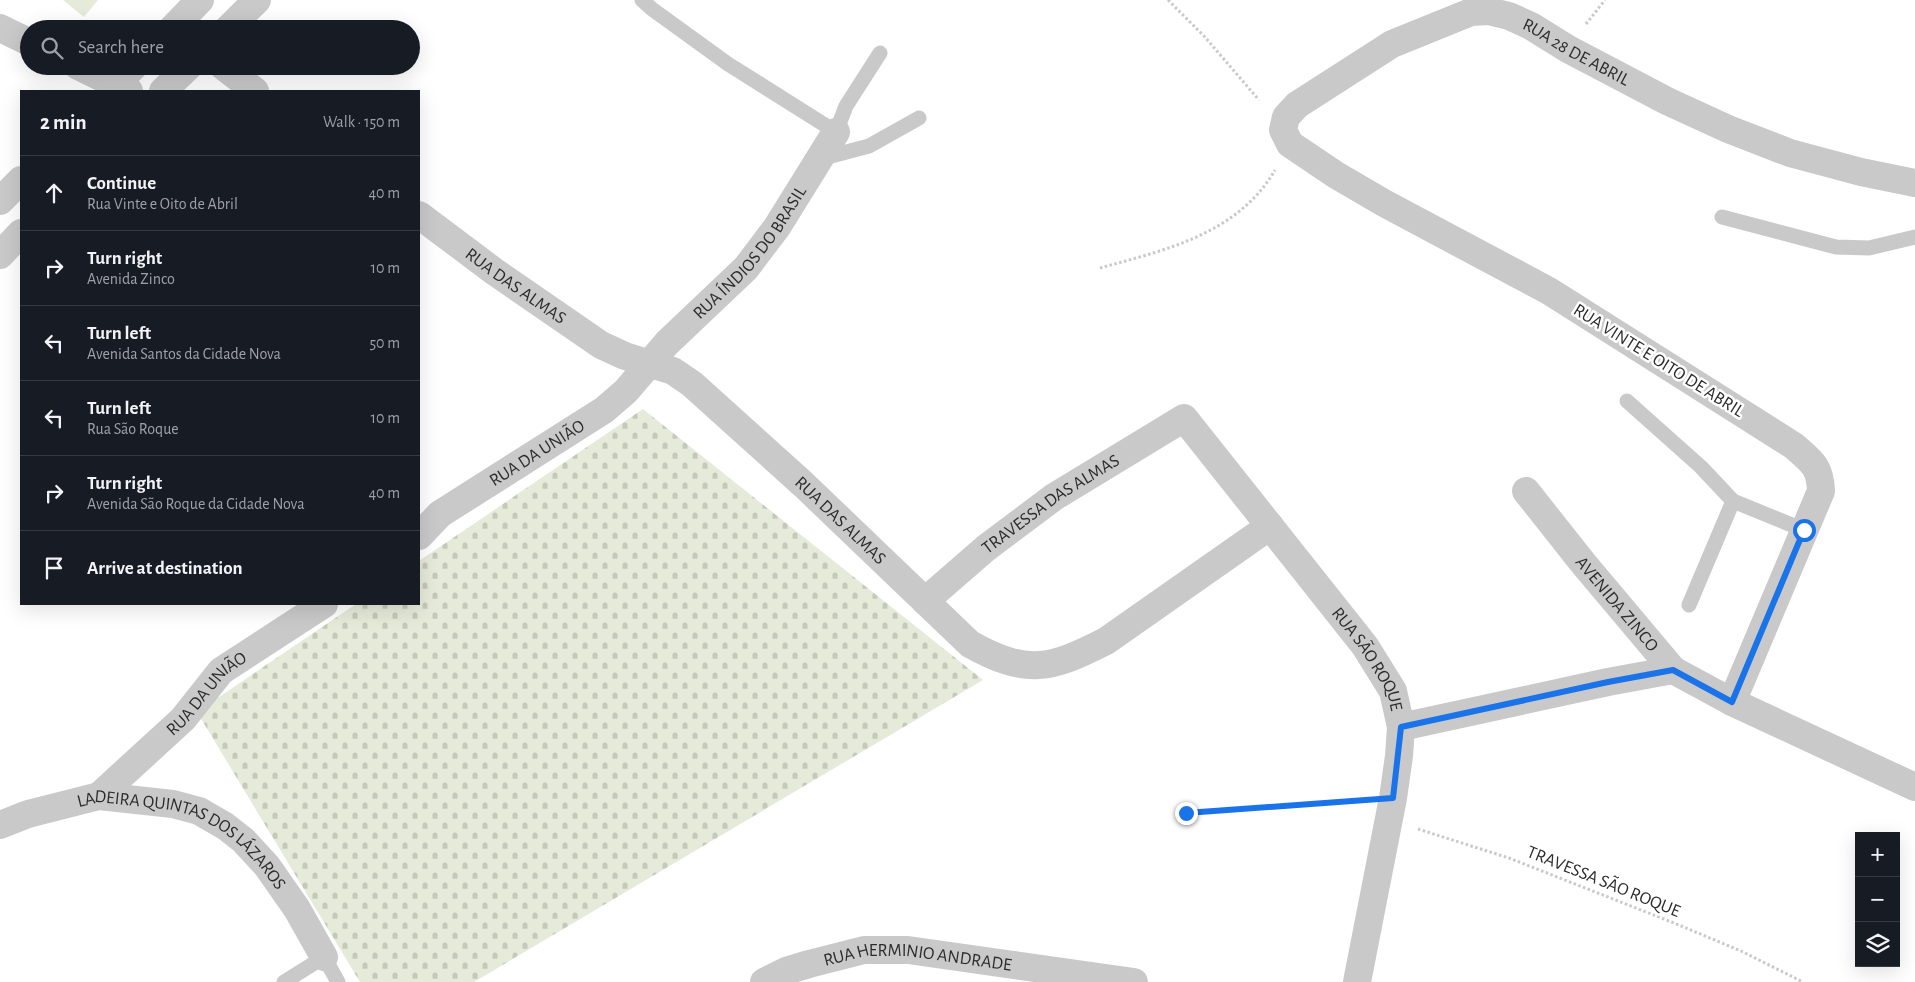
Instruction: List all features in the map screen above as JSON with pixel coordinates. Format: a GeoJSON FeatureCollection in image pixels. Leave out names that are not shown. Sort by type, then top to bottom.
{"type":"FeatureCollection","features":[{"type":"Feature","properties":{"kind":"street"},"geometry":{"type":"LineString","coordinates":[[181,20],[200,0]]}},
{"type":"Feature","properties":{"kind":"street"},"geometry":{"type":"LineString","coordinates":[[237,20],[257,0]]}},
{"type":"Feature","properties":{"kind":"street","name":"RUA 28 DE ABRIL"},"geometry":{"type":"LineString","coordinates":[[1287,137],[1286,116],[1297,106],[1392,44],[1471,12],[1488,11],[1508,16],[1532,26],[1568,48],[1667,101],[1728,129],[1790,153],[1915,184]]}},
{"type":"Feature","properties":{"kind":"street"},"geometry":{"type":"LineString","coordinates":[[0,28],[20,38]]}},
{"type":"Feature","properties":{"kind":"street"},"geometry":{"type":"LineString","coordinates":[[101,75],[122,83]]}},
{"type":"Feature","properties":{"kind":"street"},"geometry":{"type":"LineString","coordinates":[[164,90],[180,75]]}},
{"type":"Feature","properties":{"kind":"street"},"geometry":{"type":"LineString","coordinates":[[235,75],[255,90]]}},
{"type":"Feature","properties":{"kind":"street","name":"RUA ÍNDIOS DO BRASIL"},"geometry":{"type":"LineString","coordinates":[[650,362],[667,343],[746,268],[777,227],[836,132]]}},
{"type":"Feature","properties":{"kind":"street","name":"RUA VINTE E OITO DE ABRIL"},"geometry":{"type":"LineString","coordinates":[[1287,137],[1307,156],[1384,204],[1549,291],[1794,446],[1812,462],[1820,476],[1821,491],[1732,702]]}},
{"type":"Feature","properties":{"kind":"street"},"geometry":{"type":"LineString","coordinates":[[0,201],[20,181]]}},
{"type":"Feature","properties":{"kind":"street","name":"RUA DAS ALMAS"},"geometry":{"type":"LineString","coordinates":[[420,216],[495,272],[601,345],[625,356],[650,362],[673,371],[692,384],[804,484],[970,644],[992,656],[1014,664],[1037,666],[1064,660],[1106,641],[1270,526]]}},
{"type":"Feature","properties":{"kind":"street"},"geometry":{"type":"LineString","coordinates":[[0,255],[20,235]]}},
{"type":"Feature","properties":{"kind":"street","name":"RUA DA UNIÃO"},"geometry":{"type":"LineString","coordinates":[[420,535],[440,514],[604,410],[626,391],[650,362]]}},
{"type":"Feature","properties":{"kind":"street","name":"TRAVESSA DAS ALMAS"},"geometry":{"type":"LineString","coordinates":[[925,601],[986,548],[1054,497],[1184,418]]}},
{"type":"Feature","properties":{"kind":"street","name":"RUA SÃO ROQUE"},"geometry":{"type":"LineString","coordinates":[[1184,418],[1365,646],[1393,691],[1401,727],[1391,808],[1357,982]]}},
{"type":"Feature","properties":{"kind":"street","name":"AVENIDA ZINCO"},"geometry":{"type":"LineString","coordinates":[[1526,491],[1673,670],[1732,702],[1915,787]]}},
{"type":"Feature","properties":{"kind":"street","name":"RUA DA UNIÃO"},"geometry":{"type":"LineString","coordinates":[[99,796],[183,719],[221,671],[322,605]]}},
{"type":"Feature","properties":{"kind":"street"},"geometry":{"type":"LineString","coordinates":[[1401,727],[1608,682],[1673,670]]}},
{"type":"Feature","properties":{"kind":"street","name":"LADEIRA QUINTAS DOS LÁZAROS"},"geometry":{"type":"LineString","coordinates":[[0,825],[28,814],[99,796],[173,804],[199,811],[225,826],[243,840],[267,866],[297,909],[324,957]]}},
{"type":"Feature","properties":{"kind":"street","name":"RUA HERMINIO ANDRADE"},"geometry":{"type":"LineString","coordinates":[[764,982],[809,964],[864,950],[908,950],[1134,982]]}},
{"type":"Feature","properties":{"kind":"lane"},"geometry":{"type":"LineString","coordinates":[[642,0],[652,10],[728,64],[836,132],[846,106],[880,54]]}},
{"type":"Feature","properties":{"kind":"lane"},"geometry":{"type":"LineString","coordinates":[[820,159],[869,146],[919,118]]}},
{"type":"Feature","properties":{"kind":"lane"},"geometry":{"type":"LineString","coordinates":[[1722,217],[1836,247],[1869,248],[1915,237]]}},
{"type":"Feature","properties":{"kind":"lane"},"geometry":{"type":"LineString","coordinates":[[1627,401],[1701,467],[1732,502],[1804,530]]}},
{"type":"Feature","properties":{"kind":"lane"},"geometry":{"type":"LineString","coordinates":[[1689,605],[1732,502]]}},
{"type":"Feature","properties":{"kind":"lane"},"geometry":{"type":"LineString","coordinates":[[284,982],[324,957],[338,982]]}},
{"type":"Feature","properties":{"kind":"path"},"geometry":{"type":"LineString","coordinates":[[1100,268],[1174,248],[1220,226],[1243,208],[1268,182],[1287,137],[1229,64],[1168,0]]}},
{"type":"Feature","properties":{"kind":"path"},"geometry":{"type":"LineString","coordinates":[[1186,813],[1391,808]]}},
{"type":"Feature","properties":{"kind":"path","name":"TRAVESSA SÃO ROQUE"},"geometry":{"type":"LineString","coordinates":[[1391,808],[1509,858],[1742,950],[1803,982]]}},
{"type":"Feature","properties":{"kind":"green space"},"geometry":{"type":"Polygon","coordinates":[[[63,0],[98,0],[84,17],[63,0]]]}},
{"type":"Feature","properties":{"kind":"green space"},"geometry":{"type":"Polygon","coordinates":[[[643,409],[983,680],[474,982],[360,982],[197,712],[355,605],[420,605],[420,560],[643,409]]]}},
{"type":"Feature","properties":{"kind":"route"},"geometry":{"type":"LineString","coordinates":[[1186,813],[1393,798],[1401,727],[1608,682],[1673,670],[1732,702],[1804,530]]}}]}
